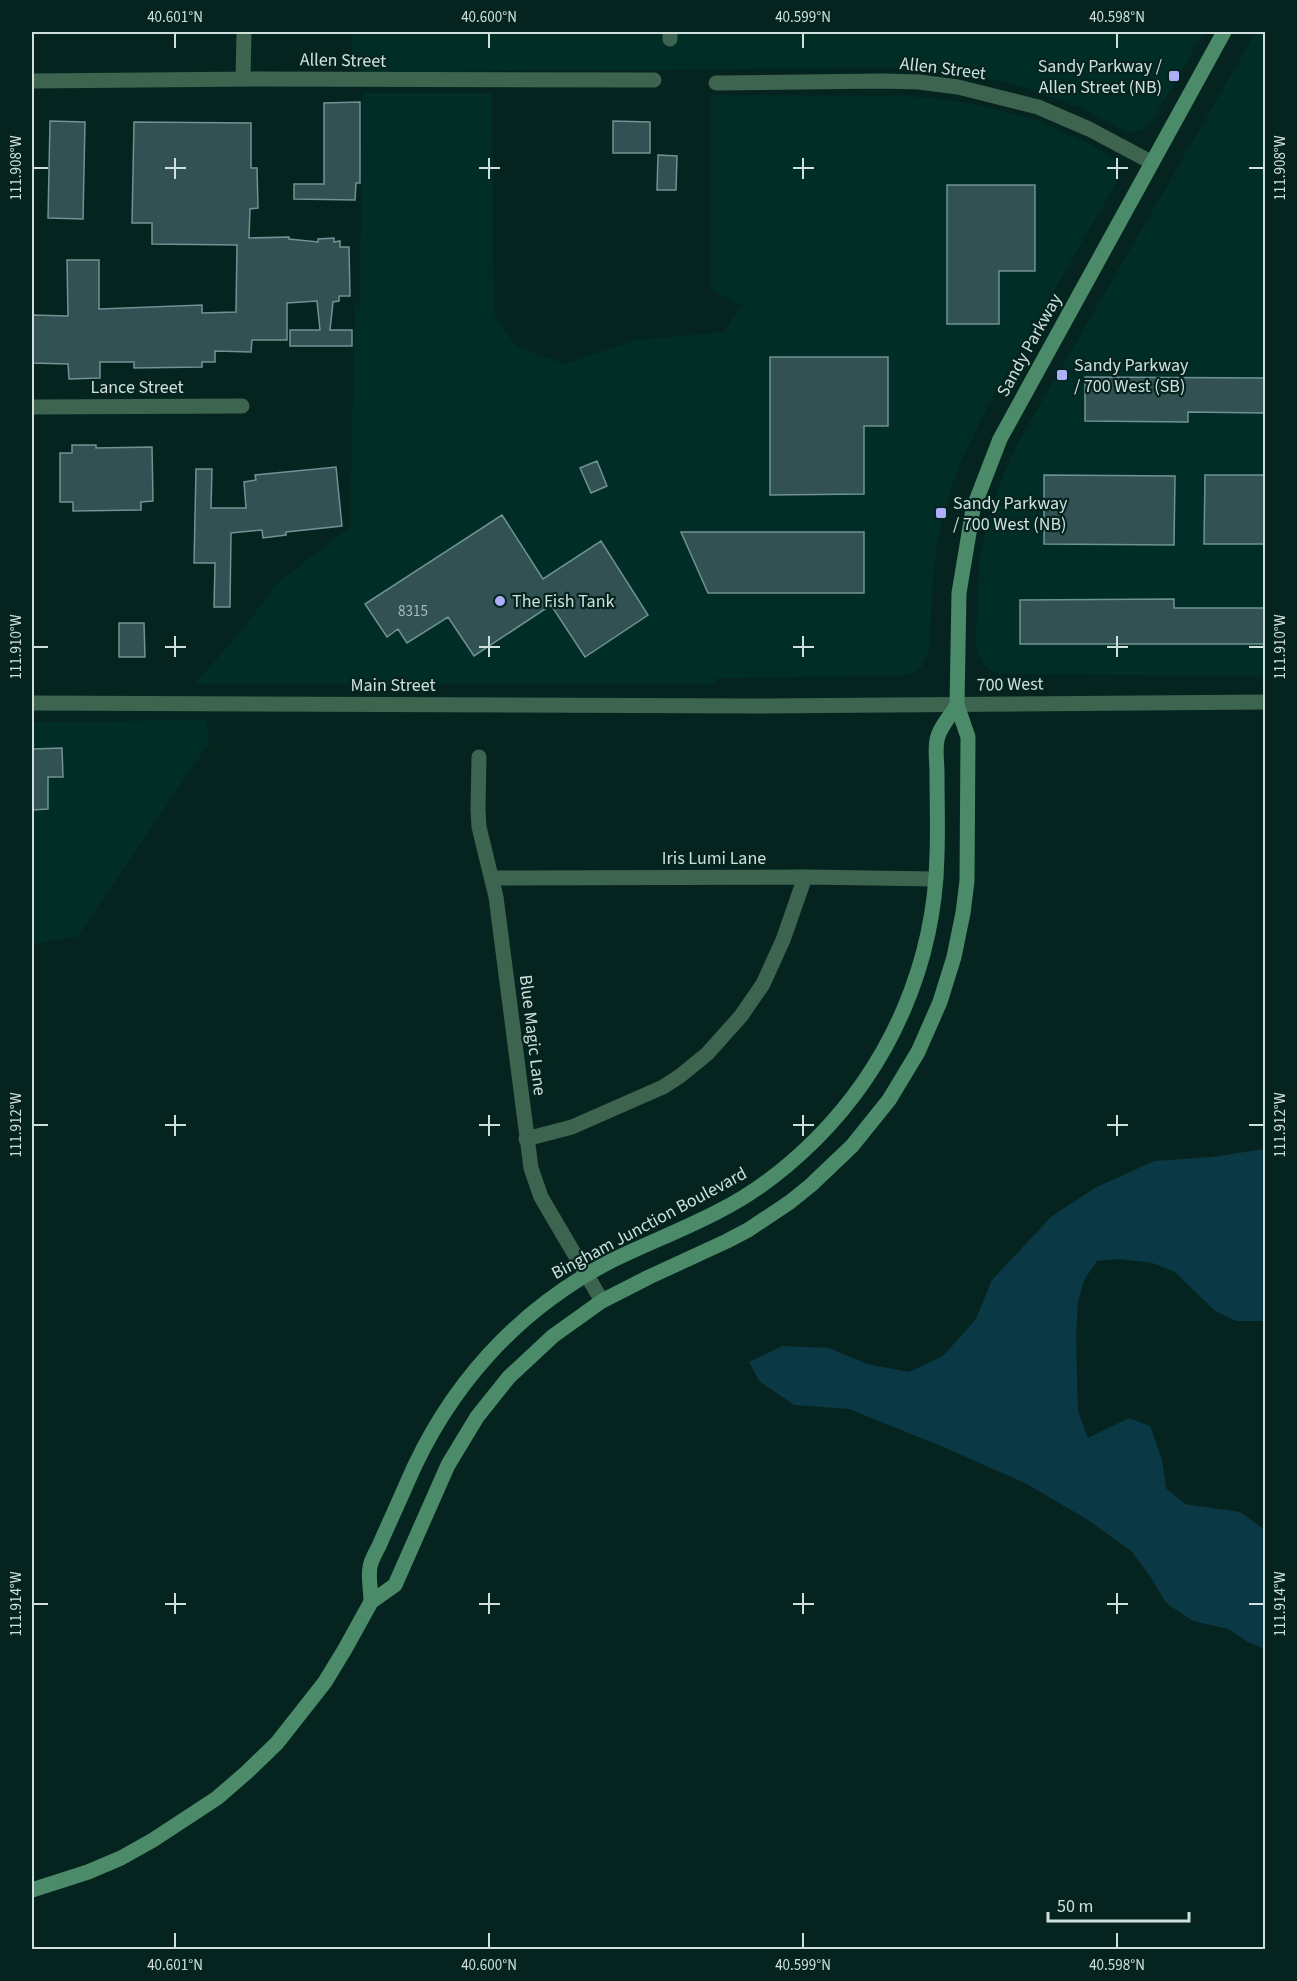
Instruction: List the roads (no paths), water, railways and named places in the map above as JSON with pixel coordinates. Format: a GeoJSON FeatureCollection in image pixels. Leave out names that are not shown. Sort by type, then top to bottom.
{"type":"FeatureCollection","features":[{"type":"Feature","properties":{"kind":"main road","name":"Sandy Parkway"},"geometry":{"type":"LineString","coordinates":[[957,705],[959,593],[973,509],[1000,439],[1224,32]]}},
{"type":"Feature","properties":{"kind":"main road","name":"Bingham Junction Boulevard"},"geometry":{"type":"LineString","coordinates":[[371,1602],[370,1567],[424,1448],[448,1404],[480,1364],[510,1333],[538,1309],[586,1276],[609,1262],[720,1211],[744,1197],[794,1161],[837,1118],[874,1067],[904,1010],[928,936],[936,879],[937,738],[957,705]]}},
{"type":"Feature","properties":{"kind":"main road"},"geometry":{"type":"LineString","coordinates":[[32,1890],[88,1872],[121,1858],[186,1820],[224,1791],[277,1743],[302,1713],[340,1658],[371,1602],[395,1585],[448,1465],[467,1432],[492,1396],[530,1355],[602,1301],[738,1236],[790,1202],[852,1146],[889,1100],[905,1075],[929,1027],[947,980],[959,935],[968,881],[968,737],[957,705]]}},
{"type":"Feature","properties":{"kind":"street"},"geometry":{"type":"LineString","coordinates":[[243,79],[244,32]]}},
{"type":"Feature","properties":{"kind":"street","name":"Allen Street"},"geometry":{"type":"LineString","coordinates":[[32,81],[654,80]]}},
{"type":"Feature","properties":{"kind":"street","name":"Allen Street"},"geometry":{"type":"LineString","coordinates":[[716,83],[882,81],[919,82],[958,87],[1038,106],[1089,129],[1151,162]]}},
{"type":"Feature","properties":{"kind":"street","name":"Lance Street"},"geometry":{"type":"LineString","coordinates":[[32,406],[242,406]]}},
{"type":"Feature","properties":{"kind":"street","name":"700 West"},"geometry":{"type":"LineString","coordinates":[[754,706],[1266,702]]}},
{"type":"Feature","properties":{"kind":"street","name":"Main Street"},"geometry":{"type":"LineString","coordinates":[[32,703],[754,706]]}},
{"type":"Feature","properties":{"kind":"street","name":"Blue Magic Lane"},"geometry":{"type":"LineString","coordinates":[[479,757],[479,827],[492,878],[531,1168],[541,1197],[602,1301]]}},
{"type":"Feature","properties":{"kind":"street"},"geometry":{"type":"LineString","coordinates":[[526,1139],[572,1127],[663,1087],[681,1076],[707,1054],[741,1016],[763,984],[783,940],[805,877]]}},
{"type":"Feature","properties":{"kind":"street","name":"Iris Lumi Lane"},"geometry":{"type":"LineString","coordinates":[[492,878],[936,879]]}},
{"type":"Feature","properties":{"kind":"water"},"geometry":{"type":"Polygon","coordinates":[[[1265,1149],[1265,1321],[1236,1321],[1215,1311],[1175,1272],[1152,1263],[1119,1259],[1097,1261],[1084,1280],[1078,1302],[1076,1335],[1078,1411],[1088,1438],[1129,1418],[1150,1426],[1162,1459],[1166,1488],[1185,1504],[1240,1512],[1265,1530],[1265,1649],[1248,1642],[1228,1629],[1193,1621],[1166,1603],[1150,1576],[1131,1551],[1088,1520],[1025,1483],[849,1409],[794,1405],[759,1381],[749,1362],[782,1346],[829,1348],[867,1364],[909,1372],[943,1356],[976,1319],[992,1280],[1052,1216],[1095,1188],[1154,1161],[1211,1157],[1265,1149]]]}},
{"type":"Feature","properties":{"kind":"place","name":"Sandy Parkway / Allen Street (NB)"},"geometry":{"type":"Point","coordinates":[1174,76]}},
{"type":"Feature","properties":{"kind":"place","name":"Sandy Parkway / 700 West (SB)"},"geometry":{"type":"Point","coordinates":[1062,375]}},
{"type":"Feature","properties":{"kind":"place","name":"Sandy Parkway / 700 West (NB)"},"geometry":{"type":"Point","coordinates":[941,513]}},
{"type":"Feature","properties":{"kind":"place","name":"The Fish Tank"},"geometry":{"type":"Point","coordinates":[500,601]}}]}
